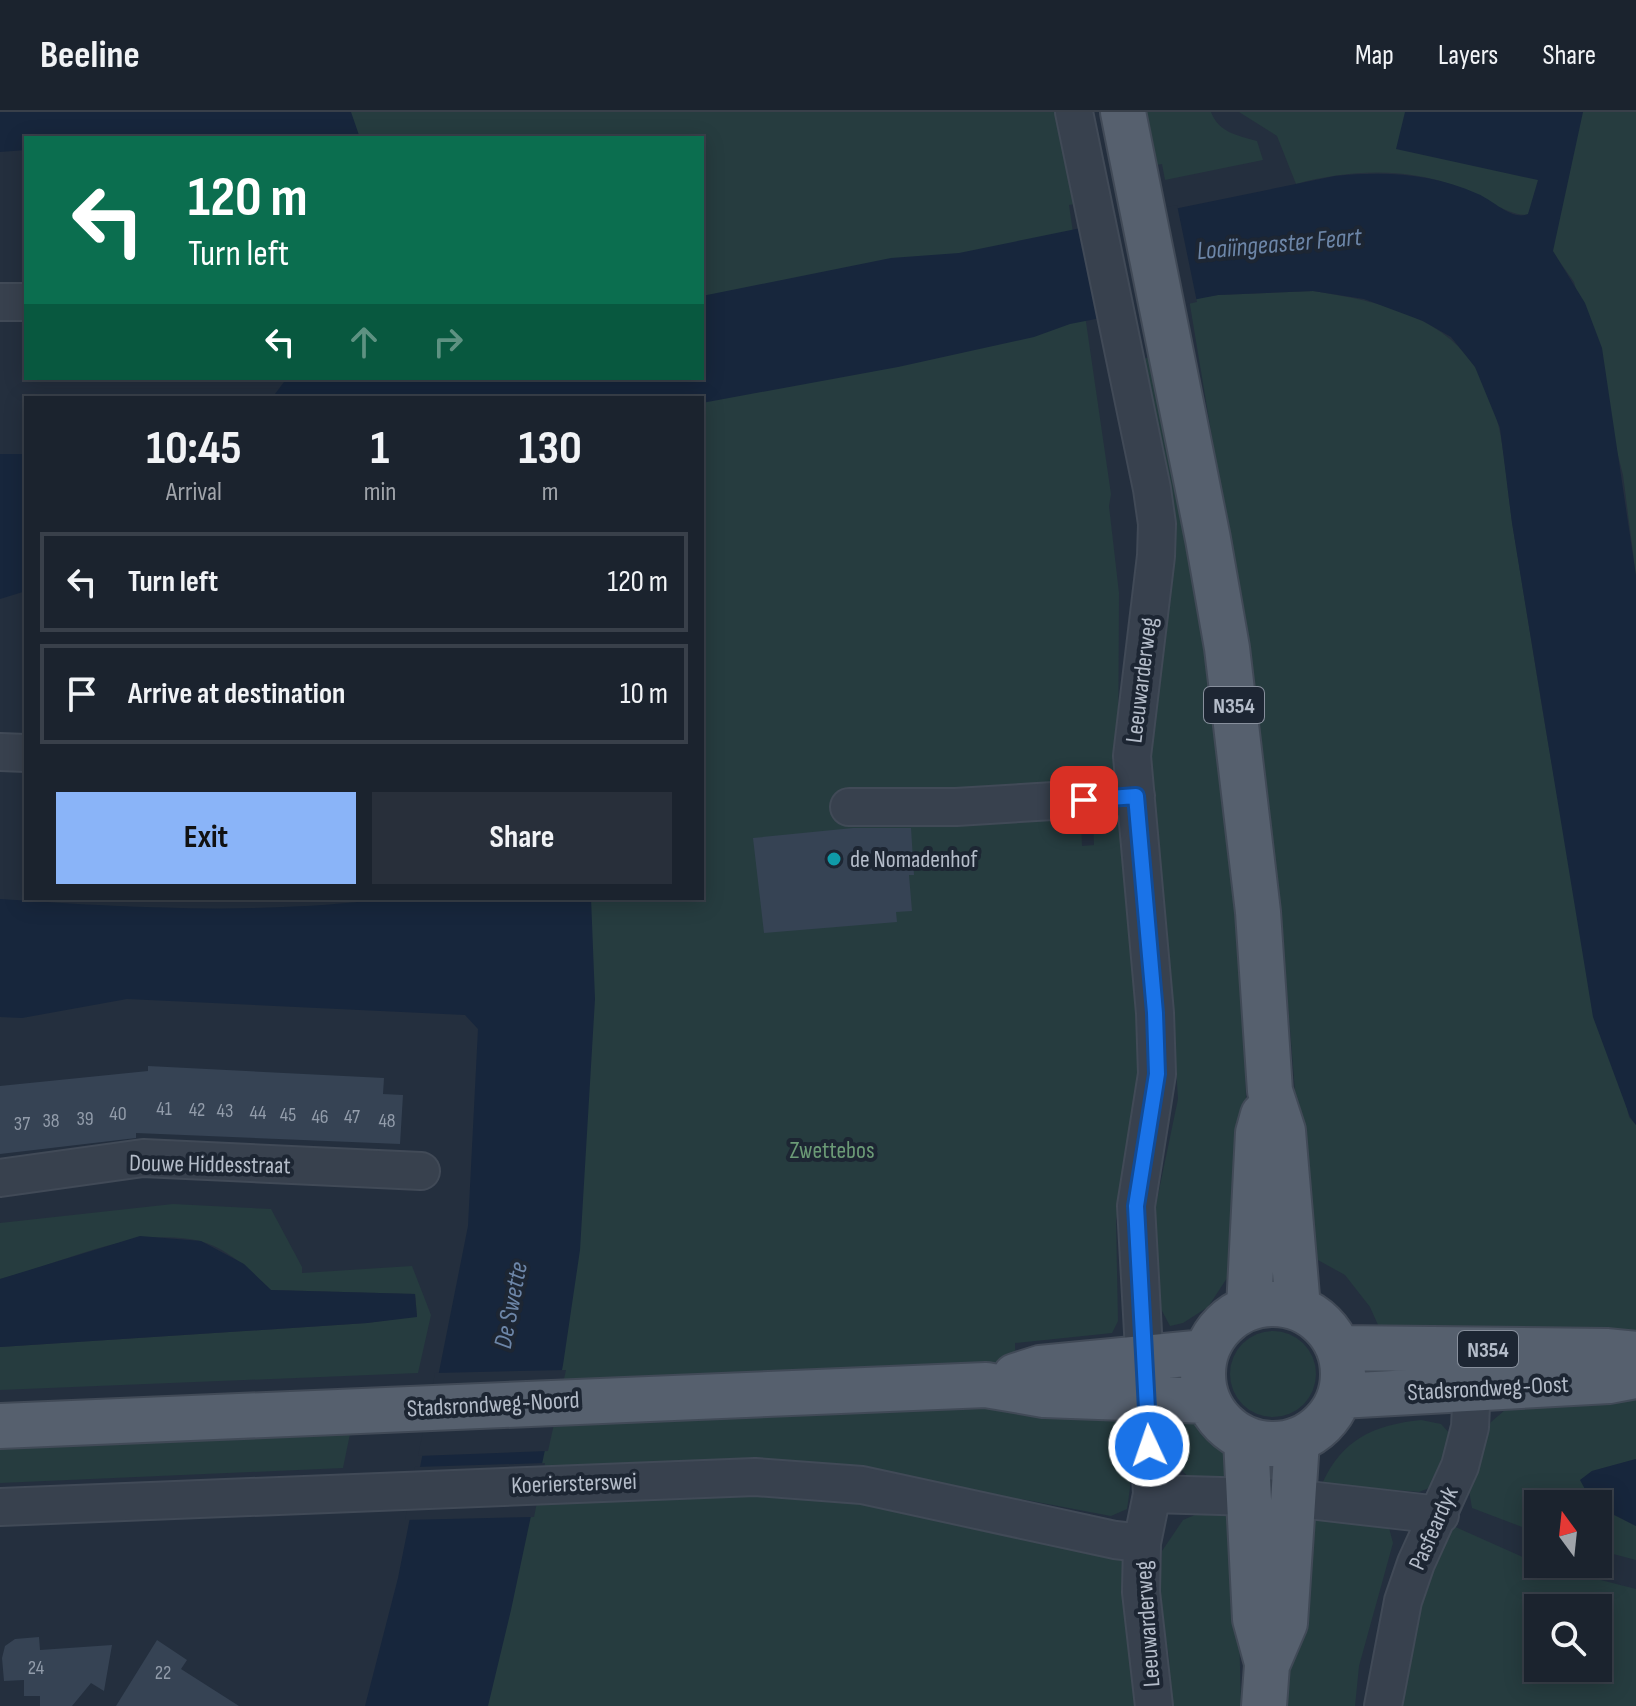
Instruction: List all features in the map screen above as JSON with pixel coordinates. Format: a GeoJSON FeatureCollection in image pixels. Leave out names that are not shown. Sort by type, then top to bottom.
{"type":"FeatureCollection","features":[{"type":"Feature","properties":{"kind":"main road","name":"N354"},"geometry":{"type":"LineString","coordinates":[[1123,112],[1167,324],[1227,648],[1258,912],[1270,1091],[1283,1131],[1298,1308]]}},
{"type":"Feature","properties":{"kind":"main road","name":"N354"},"geometry":{"type":"LineString","coordinates":[[1249,1308],[1258,1133],[1270,1091]]}},
{"type":"Feature","properties":{"kind":"main road"},"geometry":{"type":"LineString","coordinates":[[1273,1304],[1298,1308],[1322,1323],[1339,1348],[1344,1372],[1340,1396],[1324,1423],[1297,1441],[1272,1444],[1246,1439],[1223,1424],[1208,1401],[1203,1377],[1206,1352],[1230,1318],[1249,1308],[1273,1304]]}},
{"type":"Feature","properties":{"kind":"main road","name":"Stadsrondweg-Oost"},"geometry":{"type":"LineString","coordinates":[[1339,1348],[1473,1368],[1609,1381],[1636,1376]]}},
{"type":"Feature","properties":{"kind":"main road","name":"Stadsrondweg-Oost"},"geometry":{"type":"LineString","coordinates":[[1340,1396],[1473,1368],[1608,1351],[1636,1354]]}},
{"type":"Feature","properties":{"kind":"main road","name":"Stadsrondweg-Noord"},"geometry":{"type":"LineString","coordinates":[[1145,1378],[1206,1352]]}},
{"type":"Feature","properties":{"kind":"main road","name":"Stadsrondweg-Noord"},"geometry":{"type":"LineString","coordinates":[[0,1426],[986,1385],[1040,1368],[1145,1378],[1208,1401]]}},
{"type":"Feature","properties":{"kind":"main road"},"geometry":{"type":"LineString","coordinates":[[1246,1439],[1271,1498],[1285,1623],[1266,1686]]}},
{"type":"Feature","properties":{"kind":"main road"},"geometry":{"type":"LineString","coordinates":[[1271,1498],[1297,1441]]}},
{"type":"Feature","properties":{"kind":"street","name":"Leeuwarderweg"},"geometry":{"type":"LineString","coordinates":[[1074,112],[1157,524],[1156,556],[1132,756],[1155,1013],[1157,1074],[1136,1206],[1152,1494],[1142,1543],[1141,1592],[1154,1706]]}},
{"type":"Feature","properties":{"kind":"street"},"geometry":{"type":"LineString","coordinates":[[0,302],[24,302]]}},
{"type":"Feature","properties":{"kind":"street"},"geometry":{"type":"LineString","coordinates":[[0,752],[24,753]]}},
{"type":"Feature","properties":{"kind":"street"},"geometry":{"type":"LineString","coordinates":[[849,807],[969,806],[1136,796]]}},
{"type":"Feature","properties":{"kind":"street","name":"Douwe Hiddesstraat"},"geometry":{"type":"LineString","coordinates":[[0,1178],[143,1158],[421,1171]]}},
{"type":"Feature","properties":{"kind":"street","name":"Pasfeardyk"},"geometry":{"type":"LineString","coordinates":[[1383,1706],[1403,1601],[1416,1563],[1460,1466],[1470,1427],[1473,1368]]}},
{"type":"Feature","properties":{"kind":"street","name":"Koeriersterswei"},"geometry":{"type":"LineString","coordinates":[[0,1507],[755,1477],[862,1485],[1142,1543]]}},
{"type":"Feature","properties":{"kind":"street"},"geometry":{"type":"LineString","coordinates":[[1152,1494],[1271,1498],[1440,1515]]}},
{"type":"Feature","properties":{"kind":"green space","name":"Zwettebos"},"geometry":{"type":"Polygon","coordinates":[[[345,112],[1063,112],[1074,204],[1069,205],[1111,494],[1109,506],[1119,593],[1118,773],[1142,1102],[1116,1220],[1118,1321],[1112,1333],[1015,1343],[1017,1405],[1116,1412],[1130,1446],[1127,1509],[1111,1516],[1021,1499],[1022,1534],[1123,1560],[1145,1706],[483,1706],[580,900],[704,900],[704,136],[354,136],[345,112]],[[1079,772],[1082,846],[1094,845],[1091,772],[1079,772]]]}},
{"type":"Feature","properties":{"kind":"green space"},"geometry":{"type":"Polygon","coordinates":[[[1146,112],[1211,112],[1224,129],[1257,141],[1263,160],[1165,180],[1162,164],[1156,165],[1146,112]]]}},
{"type":"Feature","properties":{"kind":"green space"},"geometry":{"type":"Polygon","coordinates":[[[1239,112],[1636,112],[1636,576],[1623,475],[1574,282],[1552,251],[1534,203],[1528,214],[1522,215],[1455,186],[1396,173],[1356,173],[1296,184],[1277,136],[1239,112]]]}},
{"type":"Feature","properties":{"kind":"green space"},"geometry":{"type":"Polygon","coordinates":[[[1313,291],[1358,299],[1402,312],[1441,332],[1473,364],[1492,402],[1502,443],[1513,528],[1562,821],[1629,1117],[1636,1125],[1636,1341],[1529,1338],[1497,1326],[1383,1336],[1370,1307],[1345,1275],[1307,1254],[1292,1052],[1265,781],[1189,299],[1313,291]]]}},
{"type":"Feature","properties":{"kind":"green space"},"geometry":{"type":"Polygon","coordinates":[[[1151,357],[1205,641],[1243,945],[1247,1151],[1231,1272],[1208,1307],[1183,1323],[1170,1326],[1160,1307],[1154,1214],[1178,1099],[1167,926],[1144,760],[1138,360],[1151,357]]]}},
{"type":"Feature","properties":{"kind":"green space"},"geometry":{"type":"Polygon","coordinates":[[[173,1204],[271,1209],[302,1267],[302,1273],[412,1266],[431,1315],[418,1373],[0,1390],[0,1347],[367,1323],[417,1316],[415,1294],[271,1290],[220,1249],[200,1241],[175,1237],[149,1238],[99,1248],[0,1279],[0,1223],[173,1204]]]}},
{"type":"Feature","properties":{"kind":"green space"},"geometry":{"type":"Polygon","coordinates":[[[1265,1331],[1281,1331],[1304,1343],[1313,1357],[1316,1374],[1313,1391],[1304,1405],[1281,1417],[1265,1417],[1249,1410],[1237,1398],[1230,1382],[1230,1366],[1237,1350],[1249,1338],[1265,1331]]]}},
{"type":"Feature","properties":{"kind":"green space"},"geometry":{"type":"Polygon","coordinates":[[[1636,1384],[1636,1459],[1592,1471],[1581,1480],[1586,1490],[1524,1490],[1524,1528],[1472,1508],[1468,1485],[1477,1447],[1491,1422],[1512,1404],[1636,1384]]]}},
{"type":"Feature","properties":{"kind":"green space"},"geometry":{"type":"Polygon","coordinates":[[[1421,1420],[1441,1424],[1452,1436],[1434,1486],[1419,1492],[1322,1484],[1339,1456],[1361,1437],[1389,1426],[1421,1420]]]}},
{"type":"Feature","properties":{"kind":"green space"},"geometry":{"type":"Polygon","coordinates":[[[1193,1421],[1221,1446],[1227,1483],[1191,1478],[1180,1466],[1170,1431],[1175,1423],[1193,1421]]]}},
{"type":"Feature","properties":{"kind":"green space"},"geometry":{"type":"Polygon","coordinates":[[[350,1434],[343,1468],[0,1483],[0,1443],[350,1434]]]}},
{"type":"Feature","properties":{"kind":"green space"},"geometry":{"type":"Polygon","coordinates":[[[1211,1508],[1236,1510],[1241,1706],[1170,1706],[1169,1657],[1159,1602],[1162,1551],[1183,1520],[1211,1508]]]}},
{"type":"Feature","properties":{"kind":"green space"},"geometry":{"type":"Polygon","coordinates":[[[1612,1514],[1636,1526],[1636,1560],[1612,1554],[1612,1514]]]}},
{"type":"Feature","properties":{"kind":"green space"},"geometry":{"type":"Polygon","coordinates":[[[1305,1516],[1387,1520],[1393,1543],[1359,1666],[1355,1706],[1286,1706],[1305,1516]]]}},
{"type":"Feature","properties":{"kind":"green space"},"geometry":{"type":"Polygon","coordinates":[[[1451,1525],[1524,1558],[1524,1578],[1593,1578],[1636,1589],[1636,1706],[1388,1706],[1411,1619],[1451,1525]]]}},
{"type":"Feature","properties":{"kind":"water"},"geometry":{"type":"Polygon","coordinates":[[[0,112],[351,112],[359,136],[24,136],[24,150],[0,152],[0,112]]]}},
{"type":"Feature","properties":{"kind":"water","name":"Loaiïngeaster Feart"},"geometry":{"type":"Polygon","coordinates":[[[1405,112],[1583,112],[1553,251],[1585,303],[1602,348],[1636,576],[1636,1125],[1630,1117],[1593,1017],[1512,523],[1500,428],[1475,367],[1451,337],[1423,321],[1364,299],[1313,291],[1218,295],[1070,324],[1034,337],[898,367],[704,403],[704,396],[274,396],[286,380],[704,380],[704,296],[891,258],[959,253],[1335,176],[1390,174],[1425,178],[1478,194],[1516,215],[1528,214],[1538,180],[1396,149],[1405,112]]]}},
{"type":"Feature","properties":{"kind":"water"},"geometry":{"type":"Polygon","coordinates":[[[0,454],[24,454],[24,592],[0,599],[0,454]]]}},
{"type":"Feature","properties":{"kind":"water","name":"De Swette"},"geometry":{"type":"Polygon","coordinates":[[[0,899],[196,908],[372,900],[591,900],[595,999],[580,1250],[563,1365],[488,1706],[365,1706],[398,1578],[468,1226],[478,1029],[465,1015],[127,999],[22,1018],[0,1017],[0,899]]]}},
{"type":"Feature","properties":{"kind":"water"},"geometry":{"type":"Polygon","coordinates":[[[140,1236],[201,1241],[244,1264],[271,1290],[415,1294],[417,1317],[0,1347],[0,1279],[140,1236]]]}},
{"type":"Feature","properties":{"kind":"water"},"geometry":{"type":"Polygon","coordinates":[[[1636,1459],[1636,1526],[1612,1514],[1612,1490],[1585,1490],[1580,1480],[1592,1471],[1636,1459]]]}},
{"type":"Feature","properties":{"kind":"pier"},"geometry":{"type":"Polygon","coordinates":[[[1177,205],[1197,302],[1098,323],[1078,225],[1177,205]]]}},
{"type":"Feature","properties":{"kind":"pier"},"geometry":{"type":"Polygon","coordinates":[[[566,1370],[548,1451],[418,1456],[435,1373],[566,1370]]]}},
{"type":"Feature","properties":{"kind":"pier"},"geometry":{"type":"Polygon","coordinates":[[[545,1463],[534,1517],[405,1520],[415,1467],[545,1463]]]}},
{"type":"Feature","properties":{"kind":"building","name":"de Nomadenhof"},"geometry":{"type":"Polygon","coordinates":[[[853,828],[911,828],[914,875],[909,875],[912,911],[896,912],[897,922],[764,933],[753,838],[853,828]]]}},
{"type":"Feature","properties":{"kind":"building"},"geometry":{"type":"Polygon","coordinates":[[[148,1066],[384,1078],[383,1094],[403,1095],[400,1144],[136,1133],[136,1138],[0,1154],[0,1086],[148,1071],[148,1066]]]}},
{"type":"Feature","properties":{"kind":"building"},"geometry":{"type":"Polygon","coordinates":[[[39,1637],[40,1650],[112,1645],[104,1691],[91,1683],[72,1706],[40,1706],[40,1696],[24,1696],[24,1680],[4,1681],[2,1658],[5,1646],[15,1639],[39,1637]]]}},
{"type":"Feature","properties":{"kind":"building"},"geometry":{"type":"Polygon","coordinates":[[[157,1640],[187,1660],[181,1669],[239,1706],[116,1706],[157,1640]]]}},
{"type":"Feature","properties":{"kind":"place","name":"de Nomadenhof"},"geometry":{"type":"Point","coordinates":[834,859]}},
{"type":"Feature","properties":{"kind":"route"},"geometry":{"type":"LineString","coordinates":[[1084,800],[1136,796],[1155,1013],[1157,1074],[1153,1118],[1136,1206],[1149,1446]]}}]}
